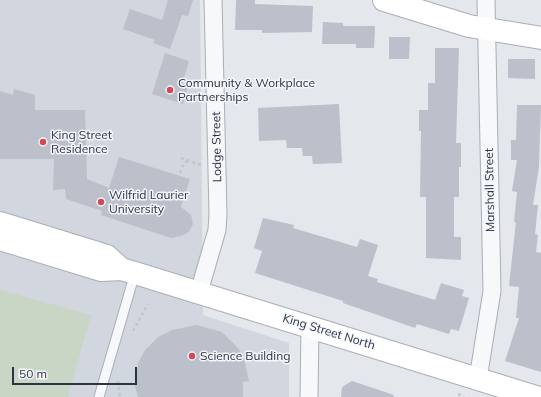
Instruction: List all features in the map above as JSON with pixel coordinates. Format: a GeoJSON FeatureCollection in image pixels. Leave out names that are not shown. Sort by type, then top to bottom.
{"type":"FeatureCollection","features":[{"type":"Feature","properties":{"kind":"main road"},"geometry":{"type":"LineString","coordinates":[[384,0],[488,30],[541,38]]}},
{"type":"Feature","properties":{"kind":"main road","name":"King Street North"},"geometry":{"type":"LineString","coordinates":[[0,223],[107,256],[128,271]]}},
{"type":"Feature","properties":{"kind":"main road","name":"King Street North"},"geometry":{"type":"LineString","coordinates":[[0,239],[101,270],[128,271],[536,397]]}},
{"type":"Feature","properties":{"kind":"street","name":"Lodge Street"},"geometry":{"type":"LineString","coordinates":[[199,292],[217,230],[218,214],[213,0]]}},
{"type":"Feature","properties":{"kind":"street","name":"Marshall Street"},"geometry":{"type":"LineString","coordinates":[[478,379],[492,290],[488,30],[486,0]]}},
{"type":"Feature","properties":{"kind":"street"},"geometry":{"type":"LineString","coordinates":[[309,397],[310,326]]}},
{"type":"Feature","properties":{"kind":"lane"},"geometry":{"type":"LineString","coordinates":[[99,397],[128,271]]}},
{"type":"Feature","properties":{"kind":"path"},"geometry":{"type":"LineString","coordinates":[[181,158],[202,166]]}},
{"type":"Feature","properties":{"kind":"path"},"geometry":{"type":"LineString","coordinates":[[180,173],[182,167],[188,160]]}},
{"type":"Feature","properties":{"kind":"shaded area","name":"Wilfrid Laurier University"},"geometry":{"type":"Polygon","coordinates":[[[0,0],[200,0],[203,315],[289,343],[289,397],[0,397],[0,0]]]}},
{"type":"Feature","properties":{"kind":"green space"},"geometry":{"type":"Polygon","coordinates":[[[0,290],[91,315],[68,397],[0,397],[0,290]]]}},
{"type":"Feature","properties":{"kind":"building"},"geometry":{"type":"Polygon","coordinates":[[[168,0],[193,0],[188,16],[182,15],[170,49],[153,43],[155,40],[123,29],[130,9],[162,20],[168,0]]]}},
{"type":"Feature","properties":{"kind":"building"},"geometry":{"type":"Polygon","coordinates":[[[236,0],[255,0],[255,4],[313,6],[312,32],[262,33],[262,30],[235,30],[236,0]]]}},
{"type":"Feature","properties":{"kind":"building"},"geometry":{"type":"Polygon","coordinates":[[[323,22],[343,23],[343,26],[375,26],[374,48],[356,48],[356,44],[322,44],[323,22]]]}},
{"type":"Feature","properties":{"kind":"building"},"geometry":{"type":"Polygon","coordinates":[[[389,37],[410,37],[409,59],[389,59],[389,37]]]}},
{"type":"Feature","properties":{"kind":"building"},"geometry":{"type":"Polygon","coordinates":[[[435,48],[459,48],[456,143],[461,143],[461,167],[459,167],[459,197],[454,197],[454,237],[461,237],[461,260],[426,258],[426,197],[420,197],[421,131],[419,131],[419,110],[428,110],[428,83],[435,83],[435,48]]]}},
{"type":"Feature","properties":{"kind":"building"},"geometry":{"type":"Polygon","coordinates":[[[165,53],[189,61],[182,84],[188,86],[183,104],[152,94],[165,53]]]}},
{"type":"Feature","properties":{"kind":"building"},"geometry":{"type":"Polygon","coordinates":[[[508,59],[535,59],[535,79],[508,78],[508,59]]]}},
{"type":"Feature","properties":{"kind":"building"},"geometry":{"type":"Polygon","coordinates":[[[14,89],[35,95],[35,110],[85,110],[87,179],[109,188],[119,157],[190,179],[181,207],[191,215],[193,224],[189,232],[181,236],[171,238],[101,215],[102,211],[66,199],[65,189],[53,190],[54,159],[0,159],[0,91],[13,95],[14,89]]]}},
{"type":"Feature","properties":{"kind":"building"},"geometry":{"type":"Polygon","coordinates":[[[339,104],[342,163],[313,164],[312,156],[303,156],[302,148],[287,148],[286,140],[259,141],[258,108],[339,104]]]}},
{"type":"Feature","properties":{"kind":"building"},"geometry":{"type":"Polygon","coordinates":[[[517,105],[541,105],[539,167],[533,205],[538,205],[535,234],[538,235],[536,252],[541,253],[541,372],[505,361],[519,318],[516,318],[519,287],[509,286],[516,222],[514,222],[517,192],[512,191],[517,160],[511,160],[511,140],[516,140],[517,105]]]}},
{"type":"Feature","properties":{"kind":"building"},"geometry":{"type":"Polygon","coordinates":[[[263,218],[294,225],[293,228],[357,247],[360,239],[378,245],[368,276],[378,279],[377,282],[435,300],[441,283],[464,290],[462,296],[469,298],[459,331],[451,329],[449,334],[417,324],[415,328],[343,303],[343,301],[255,273],[262,251],[254,248],[263,218]]]}},
{"type":"Feature","properties":{"kind":"building","name":"Science Building"},"geometry":{"type":"Polygon","coordinates":[[[197,325],[222,332],[239,349],[245,363],[249,381],[243,382],[243,397],[138,397],[135,386],[138,363],[145,350],[158,337],[172,330],[197,325]]]}},
{"type":"Feature","properties":{"kind":"building"},"geometry":{"type":"Polygon","coordinates":[[[352,381],[394,395],[393,397],[341,397],[342,387],[352,381]]]}},
{"type":"Feature","properties":{"kind":"place","name":"Community & Workplace Partnerships"},"geometry":{"type":"Point","coordinates":[170,90]}},
{"type":"Feature","properties":{"kind":"place","name":"King Street Residence"},"geometry":{"type":"Point","coordinates":[43,142]}},
{"type":"Feature","properties":{"kind":"place","name":"Wilfrid Laurier University"},"geometry":{"type":"Point","coordinates":[101,202]}},
{"type":"Feature","properties":{"kind":"place","name":"Science Building"},"geometry":{"type":"Point","coordinates":[192,356]}}]}
